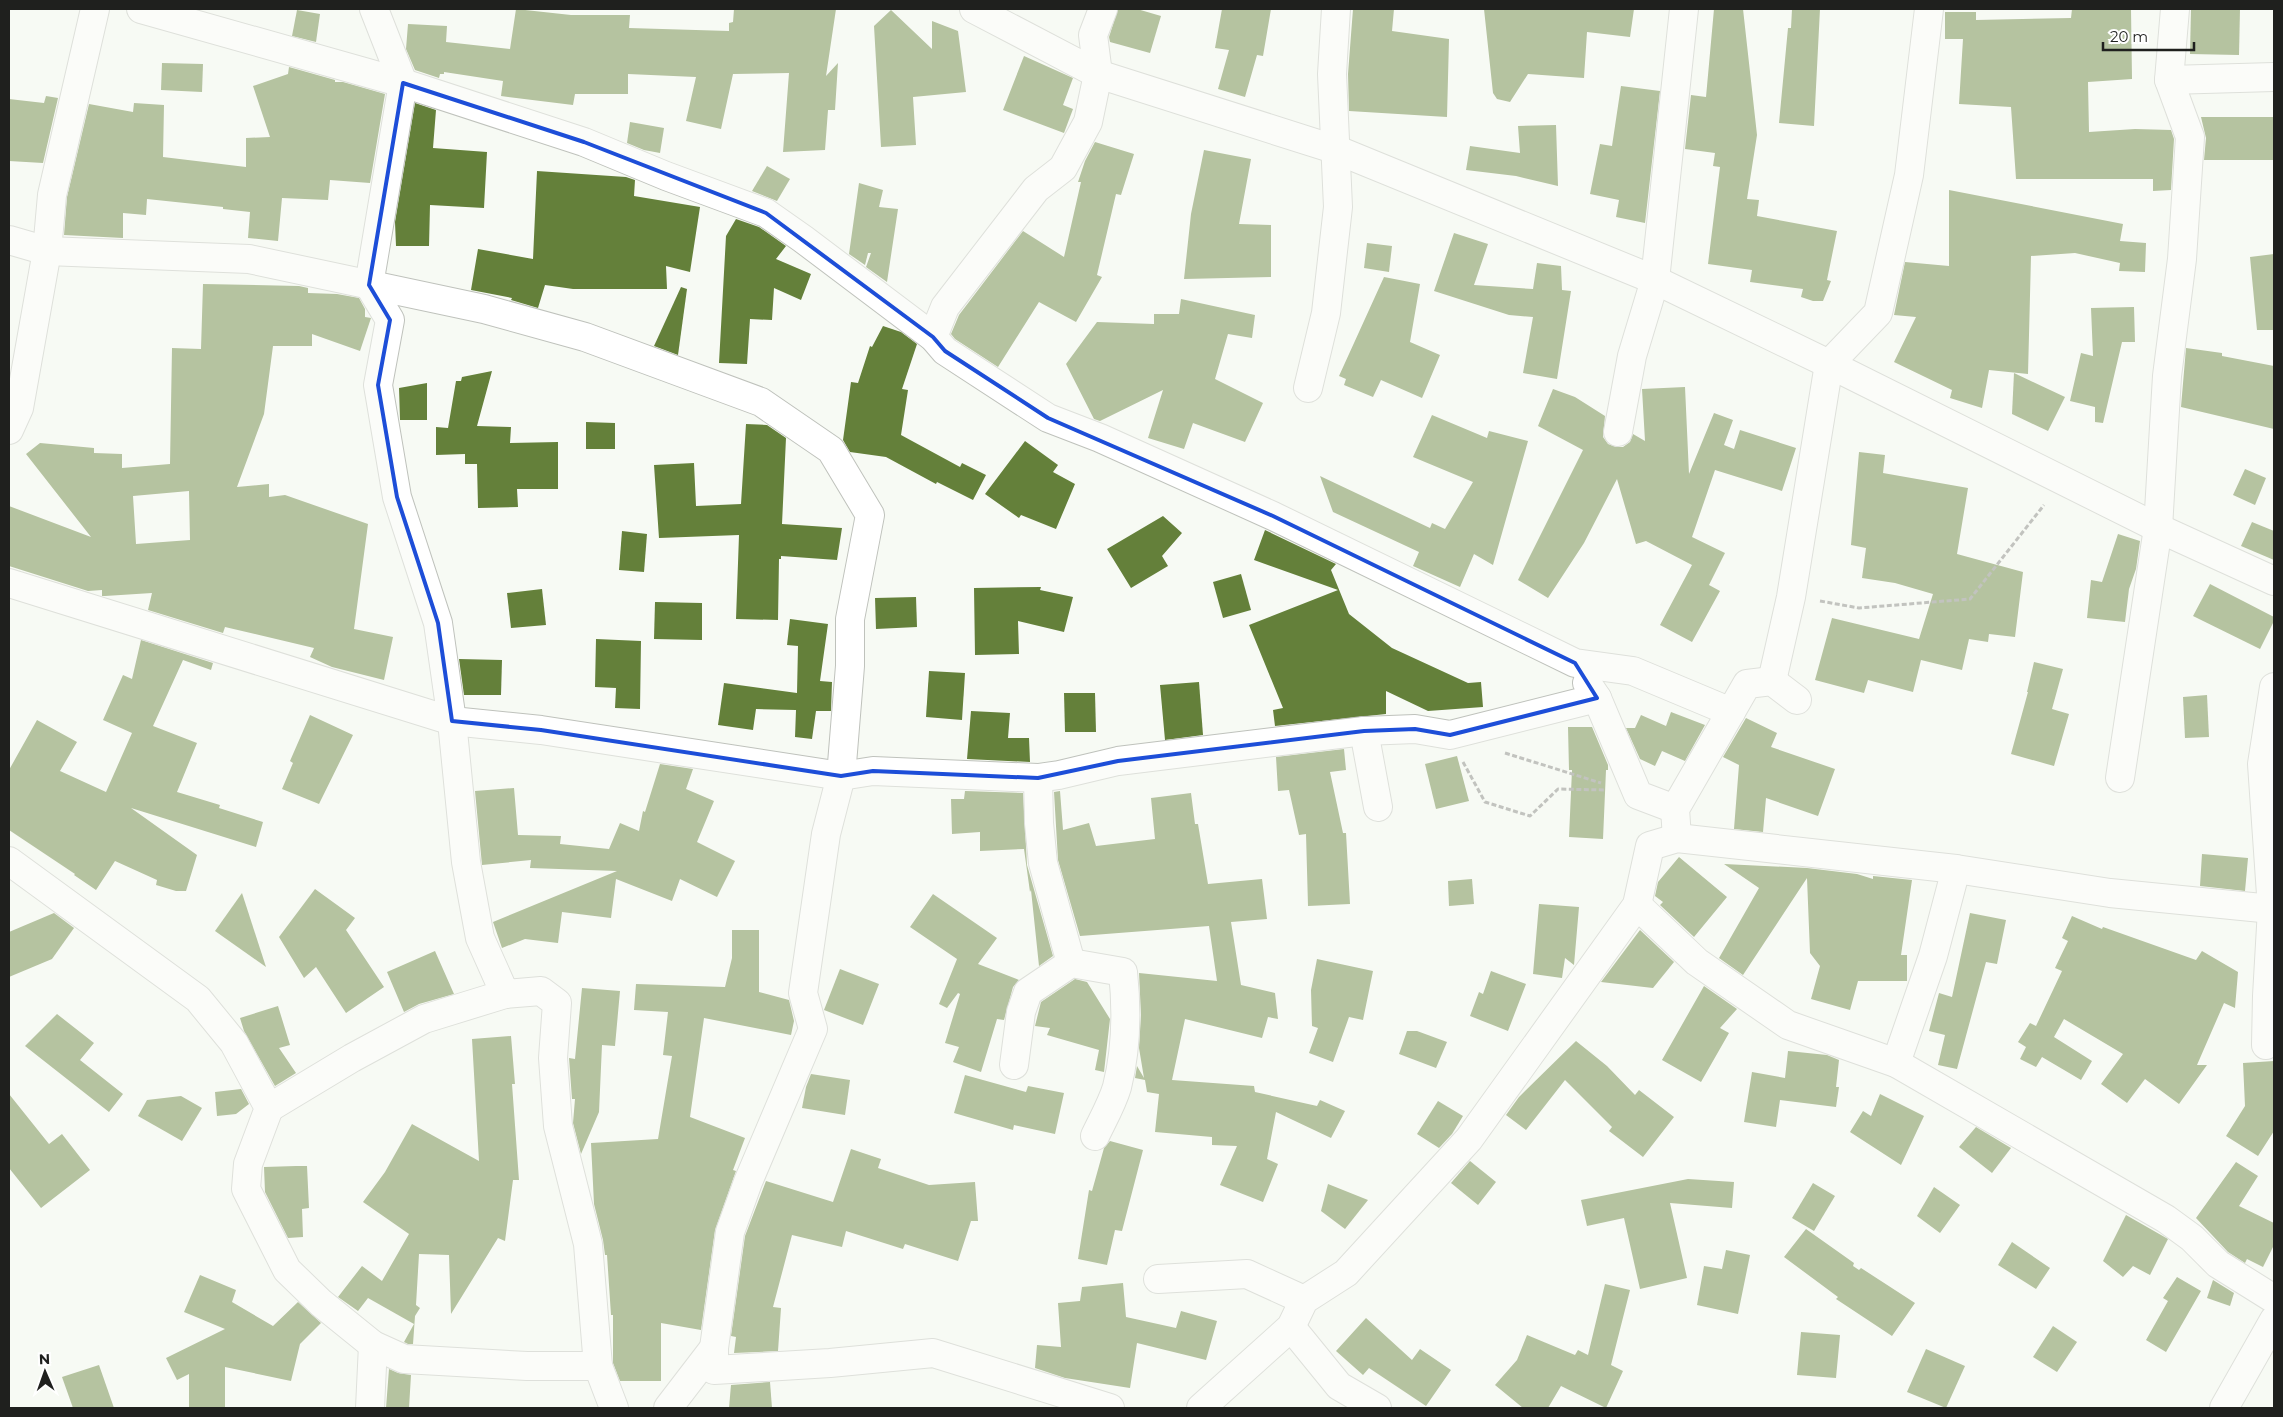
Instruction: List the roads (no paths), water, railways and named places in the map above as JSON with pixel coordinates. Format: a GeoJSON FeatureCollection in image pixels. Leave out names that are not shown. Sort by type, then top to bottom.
{"type":"FeatureCollection","features":[{"type":"Feature","properties":{"kind":"street"},"geometry":{"type":"LineString","coordinates":[[9,430],[19,408],[47,251],[52,195],[95,9]]}},
{"type":"Feature","properties":{"kind":"street"},"geometry":{"type":"LineString","coordinates":[[141,9],[403,83],[584,142],[666,176],[766,213],[933,337],[945,351],[1048,418],[1100,438],[1273,516],[1575,663],[1633,671],[1731,712]]}},
{"type":"Feature","properties":{"kind":"street"},"geometry":{"type":"LineString","coordinates":[[374,9],[403,83],[369,285],[390,320],[378,385],[397,497],[438,623],[452,721],[466,862],[480,938],[505,994]]}},
{"type":"Feature","properties":{"kind":"street"},"geometry":{"type":"LineString","coordinates":[[974,9],[1098,74],[1337,150],[1655,280],[1829,364],[2158,528],[2274,581]]}},
{"type":"Feature","properties":{"kind":"street"},"geometry":{"type":"LineString","coordinates":[[933,337],[945,307],[1036,189],[1063,168],[1088,122],[1098,74],[1093,35],[1103,9]]}},
{"type":"Feature","properties":{"kind":"street"},"geometry":{"type":"LineString","coordinates":[[1308,388],[1326,313],[1338,208],[1337,150],[1332,74],[1336,9]]}},
{"type":"Feature","properties":{"kind":"street"},"geometry":{"type":"LineString","coordinates":[[1618,432],[1632,356],[1655,280],[1684,9]]}},
{"type":"Feature","properties":{"kind":"street"},"geometry":{"type":"LineString","coordinates":[[1772,681],[1791,597],[1829,364],[1878,313],[1909,175],[1929,9]]}},
{"type":"Feature","properties":{"kind":"street"},"geometry":{"type":"LineString","coordinates":[[2120,778],[2158,528],[2167,376],[2182,258],[2190,137],[2169,80],[2175,9]]}},
{"type":"Feature","properties":{"kind":"street"},"geometry":{"type":"LineString","coordinates":[[2169,80],[2274,77]]}},
{"type":"Feature","properties":{"kind":"street"},"geometry":{"type":"LineString","coordinates":[[9,240],[47,251],[249,259],[484,309],[585,337],[761,402],[831,450],[870,515],[850,619],[850,666],[841,776],[826,834],[803,993],[813,1029],[748,1182],[730,1232],[714,1348],[714,1370],[830,1364],[933,1353],[1110,1408]]}},
{"type":"Feature","properties":{"kind":"street"},"geometry":{"type":"LineString","coordinates":[[9,583],[452,721],[541,730],[841,776],[873,771],[1038,778],[1059,776],[1118,761],[1364,731],[1415,729],[1450,736],[1597,698]]}},
{"type":"Feature","properties":{"kind":"street"},"geometry":{"type":"LineString","coordinates":[[1575,663],[1597,698],[1638,795],[1675,809]]}},
{"type":"Feature","properties":{"kind":"street"},"geometry":{"type":"LineString","coordinates":[[1677,838],[1675,809],[1747,684],[1772,681],[1797,700]]}},
{"type":"Feature","properties":{"kind":"street"},"geometry":{"type":"LineString","coordinates":[[2266,1045],[2272,909],[2262,764],[2274,687]]}},
{"type":"Feature","properties":{"kind":"street"},"geometry":{"type":"LineString","coordinates":[[1364,731],[1378,807]]}},
{"type":"Feature","properties":{"kind":"street"},"geometry":{"type":"LineString","coordinates":[[1038,778],[1039,823],[1043,863],[1071,963]]}},
{"type":"Feature","properties":{"kind":"street"},"geometry":{"type":"LineString","coordinates":[[1201,1408],[1291,1327],[1304,1300],[1346,1273],[1469,1139],[1637,905],[1650,846],[1677,838],[1956,869],[2110,893],[2272,909]]}},
{"type":"Feature","properties":{"kind":"street"},"geometry":{"type":"LineString","coordinates":[[9,861],[198,998],[234,1043],[269,1108]]}},
{"type":"Feature","properties":{"kind":"street"},"geometry":{"type":"LineString","coordinates":[[1896,1063],[1933,956],[1956,869]]}},
{"type":"Feature","properties":{"kind":"street"},"geometry":{"type":"LineString","coordinates":[[1637,905],[1697,962],[1788,1025],[1896,1063],[2166,1218],[2192,1238],[2218,1264],[2274,1298]]}},
{"type":"Feature","properties":{"kind":"street"},"geometry":{"type":"LineString","coordinates":[[1014,1065],[1021,1012],[1028,992],[1071,963],[1123,972],[1126,994],[1123,1051],[1116,1088],[1094,1136]]}},
{"type":"Feature","properties":{"kind":"street"},"geometry":{"type":"LineString","coordinates":[[598,1366],[527,1366],[404,1359],[373,1346],[321,1303],[287,1270],[246,1189],[248,1164],[269,1108],[352,1058],[424,1019],[505,994],[541,991],[557,1003],[553,1058],[558,1126],[588,1244],[598,1366],[614,1408]]}},
{"type":"Feature","properties":{"kind":"street"},"geometry":{"type":"LineString","coordinates":[[1158,1279],[1247,1274],[1304,1300]]}},
{"type":"Feature","properties":{"kind":"street"},"geometry":{"type":"LineString","coordinates":[[2224,1408],[2274,1320]]}},
{"type":"Feature","properties":{"kind":"street"},"geometry":{"type":"LineString","coordinates":[[1291,1327],[1339,1386],[1377,1408]]}},
{"type":"Feature","properties":{"kind":"street"},"geometry":{"type":"LineString","coordinates":[[370,1408],[373,1346]]}},
{"type":"Feature","properties":{"kind":"street"},"geometry":{"type":"LineString","coordinates":[[668,1408],[714,1348]]}}]}
